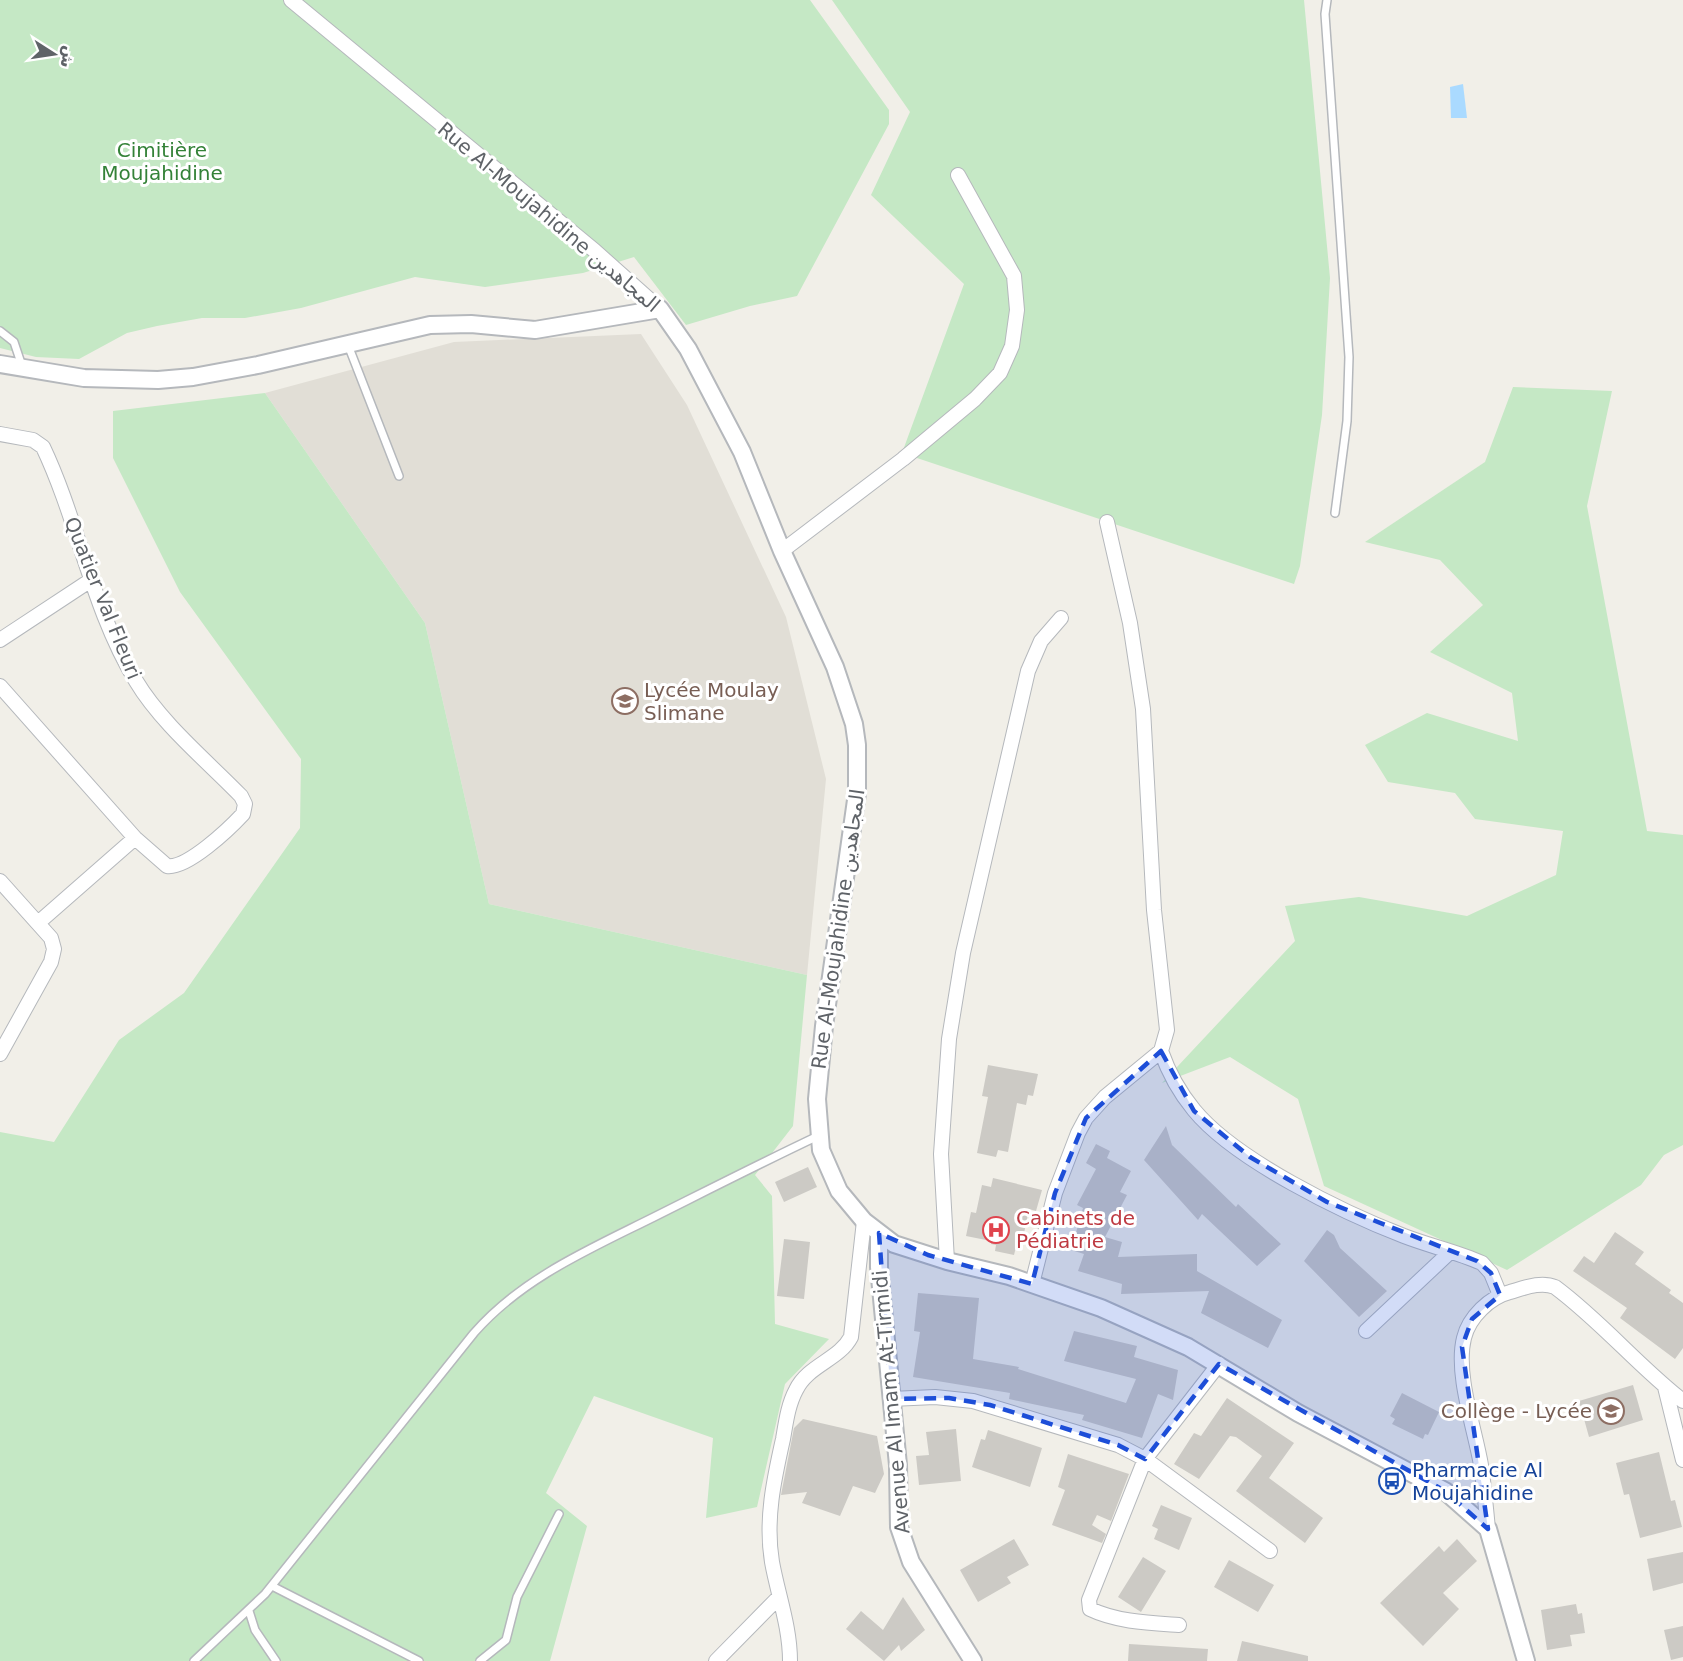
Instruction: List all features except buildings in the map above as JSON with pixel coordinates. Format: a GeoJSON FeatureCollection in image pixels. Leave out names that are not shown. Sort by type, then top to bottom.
{"type":"FeatureCollection","features":[{"type":"Feature","properties":{"kind":"street","name":"Rue Al-Moujahidine المجاهدين"},"geometry":{"type":"LineString","coordinates":[[291,0],[595,251],[660,309],[688,349],[742,452],[782,551],[835,667],[847,699],[857,745],[857,793],[819,1067],[818,1136],[825,1163],[836,1184],[864,1221],[894,1244],[1083,1300],[1188,1347],[1298,1413],[1445,1491],[1488,1529]]}},
{"type":"Feature","properties":{"kind":"street"},"geometry":{"type":"LineString","coordinates":[[782,551],[903,459],[975,399],[1000,373],[1012,346],[1017,310],[1014,276],[958,175]]}},
{"type":"Feature","properties":{"kind":"street"},"geometry":{"type":"LineString","coordinates":[[0,364],[84,378],[158,380],[258,365],[430,325],[471,324],[535,330],[660,309]]}},
{"type":"Feature","properties":{"kind":"street","name":"Quatier Val Fleuri"},"geometry":{"type":"LineString","coordinates":[[0,434],[33,440],[43,447],[92,580],[135,681],[152,704],[245,804],[243,814],[189,860],[177,866],[163,864],[135,838],[0,686]]}},
{"type":"Feature","properties":{"kind":"street"},"geometry":{"type":"LineString","coordinates":[[1032,1284],[1055,1193],[1071,1149],[1086,1118],[1105,1097],[1161,1051],[1167,1030],[1154,910],[1144,719],[1130,623],[1107,522]]}},
{"type":"Feature","properties":{"kind":"street"},"geometry":{"type":"LineString","coordinates":[[0,640],[92,580]]}},
{"type":"Feature","properties":{"kind":"street"},"geometry":{"type":"LineString","coordinates":[[947,1261],[941,1183],[941,1123],[957,983],[1028,671],[1041,641],[1061,618]]}},
{"type":"Feature","properties":{"kind":"street"},"geometry":{"type":"LineString","coordinates":[[38,923],[135,838]]}},
{"type":"Feature","properties":{"kind":"street"},"geometry":{"type":"LineString","coordinates":[[0,881],[51,938],[53,956],[0,1054]]}},
{"type":"Feature","properties":{"kind":"street"},"geometry":{"type":"LineString","coordinates":[[1161,1051],[1166,1065],[1194,1111],[1250,1157],[1327,1202],[1449,1253],[1482,1263],[1491,1273],[1500,1295]]}},
{"type":"Feature","properties":{"kind":"street"},"geometry":{"type":"LineString","coordinates":[[790,1661],[788,1631],[770,1546],[770,1516],[788,1414],[801,1382],[812,1371],[842,1350],[852,1336],[864,1221]]}},
{"type":"Feature","properties":{"kind":"street","name":"Avenue Al Imam At-Tirmidi"},"geometry":{"type":"LineString","coordinates":[[879,1233],[898,1472],[897,1517],[911,1562],[973,1661]]}},
{"type":"Feature","properties":{"kind":"street"},"geometry":{"type":"LineString","coordinates":[[1366,1331],[1449,1253]]}},
{"type":"Feature","properties":{"kind":"street"},"geometry":{"type":"LineString","coordinates":[[1526,1661],[1488,1529],[1481,1467],[1463,1369],[1462,1347],[1472,1319],[1500,1295],[1534,1285],[1547,1284],[1555,1287],[1603,1326],[1665,1387],[1683,1401]]}},
{"type":"Feature","properties":{"kind":"street"},"geometry":{"type":"LineString","coordinates":[[1179,1625],[1120,1618],[1096,1612],[1089,1606],[1093,1586],[1145,1459],[1219,1364]]}},
{"type":"Feature","properties":{"kind":"street"},"geometry":{"type":"LineString","coordinates":[[1665,1387],[1683,1460]]}},
{"type":"Feature","properties":{"kind":"street"},"geometry":{"type":"LineString","coordinates":[[891,1399],[949,1398],[990,1405],[1118,1445],[1145,1459],[1270,1551]]}},
{"type":"Feature","properties":{"kind":"street"},"geometry":{"type":"LineString","coordinates":[[716,1661],[779,1597]]}},
{"type":"Feature","properties":{"kind":"lane"},"geometry":{"type":"LineString","coordinates":[[1327,0],[1325,14],[1349,357],[1347,421],[1335,513]]}},
{"type":"Feature","properties":{"kind":"lane"},"geometry":{"type":"LineString","coordinates":[[0,331],[14,342],[24,369]]}},
{"type":"Feature","properties":{"kind":"lane"},"geometry":{"type":"LineString","coordinates":[[348,345],[399,476]]}},
{"type":"Feature","properties":{"kind":"lane"},"geometry":{"type":"LineString","coordinates":[[195,1661],[249,1611],[272,1586],[474,1333],[509,1298],[531,1282],[596,1246],[818,1136]]}},
{"type":"Feature","properties":{"kind":"lane"},"geometry":{"type":"LineString","coordinates":[[480,1661],[507,1640],[514,1605],[559,1514]]}},
{"type":"Feature","properties":{"kind":"lane"},"geometry":{"type":"LineString","coordinates":[[272,1586],[419,1661]]}},
{"type":"Feature","properties":{"kind":"lane"},"geometry":{"type":"LineString","coordinates":[[249,1611],[255,1630],[276,1661]]}},
{"type":"Feature","properties":{"kind":"highlighted area"},"geometry":{"type":"Polygon","coordinates":[[[1161,1051],[1194,1111],[1250,1157],[1327,1202],[1477,1261],[1491,1273],[1500,1295],[1472,1319],[1462,1347],[1488,1529],[1445,1491],[1219,1364],[1145,1459],[1118,1445],[990,1405],[949,1398],[891,1399],[879,1233],[928,1255],[1032,1284],[1055,1193],[1086,1118],[1161,1051]]]}},
{"type":"Feature","properties":{"kind":"shaded area","name":"Lycée Moulay Slimane"},"geometry":{"type":"Polygon","coordinates":[[[641,334],[687,405],[786,617],[826,779],[807,975],[489,904],[425,623],[265,393],[454,342],[641,334]]]}},
{"type":"Feature","properties":{"kind":"green space","name":"Cimitière Moujahidine"},"geometry":{"type":"Polygon","coordinates":[[[0,0],[810,0],[889,110],[889,124],[797,296],[750,306],[686,325],[634,257],[583,273],[485,287],[415,277],[301,308],[245,318],[202,318],[127,333],[79,359],[36,357],[0,348],[0,0]]]}},
{"type":"Feature","properties":{"kind":"green space"},"geometry":{"type":"Polygon","coordinates":[[[832,0],[1304,0],[1330,278],[1322,415],[1300,566],[1294,584],[902,453],[964,284],[871,195],[910,112],[832,0]]]}},
{"type":"Feature","properties":{"kind":"green space"},"geometry":{"type":"Polygon","coordinates":[[[1513,387],[1612,391],[1587,506],[1647,831],[1683,835],[1683,1145],[1664,1155],[1641,1185],[1507,1270],[1324,1186],[1298,1099],[1230,1057],[1162,1083],[1295,941],[1285,906],[1359,897],[1467,916],[1556,875],[1563,831],[1475,819],[1455,793],[1388,782],[1365,745],[1427,713],[1518,741],[1512,693],[1430,652],[1483,605],[1440,560],[1365,542],[1485,462],[1513,387]]]}},
{"type":"Feature","properties":{"kind":"green space"},"geometry":{"type":"Polygon","coordinates":[[[265,393],[425,623],[489,904],[807,975],[793,1126],[755,1175],[772,1196],[775,1324],[829,1339],[785,1384],[757,1507],[706,1518],[713,1438],[594,1396],[546,1493],[587,1526],[550,1661],[0,1661],[0,1132],[54,1142],[119,1040],[184,993],[300,828],[301,759],[180,592],[113,458],[113,411],[265,393]]]}},
{"type":"Feature","properties":{"kind":"water"},"geometry":{"type":"Polygon","coordinates":[[[1463,84],[1467,118],[1451,118],[1450,87],[1463,84]]]}},
{"type":"Feature","properties":{"kind":"place","name":"Lycée Moulay Slimane"},"geometry":{"type":"Point","coordinates":[625,701]}},
{"type":"Feature","properties":{"kind":"place","name":"Cabinets de Pédiatrie"},"geometry":{"type":"Point","coordinates":[996,1230]}},
{"type":"Feature","properties":{"kind":"place","name":"Collège - Lycée"},"geometry":{"type":"Point","coordinates":[1611,1411]}},
{"type":"Feature","properties":{"kind":"place","name":"Pharmacie Al Moujahidine"},"geometry":{"type":"Point","coordinates":[1392,1481]}}]}
